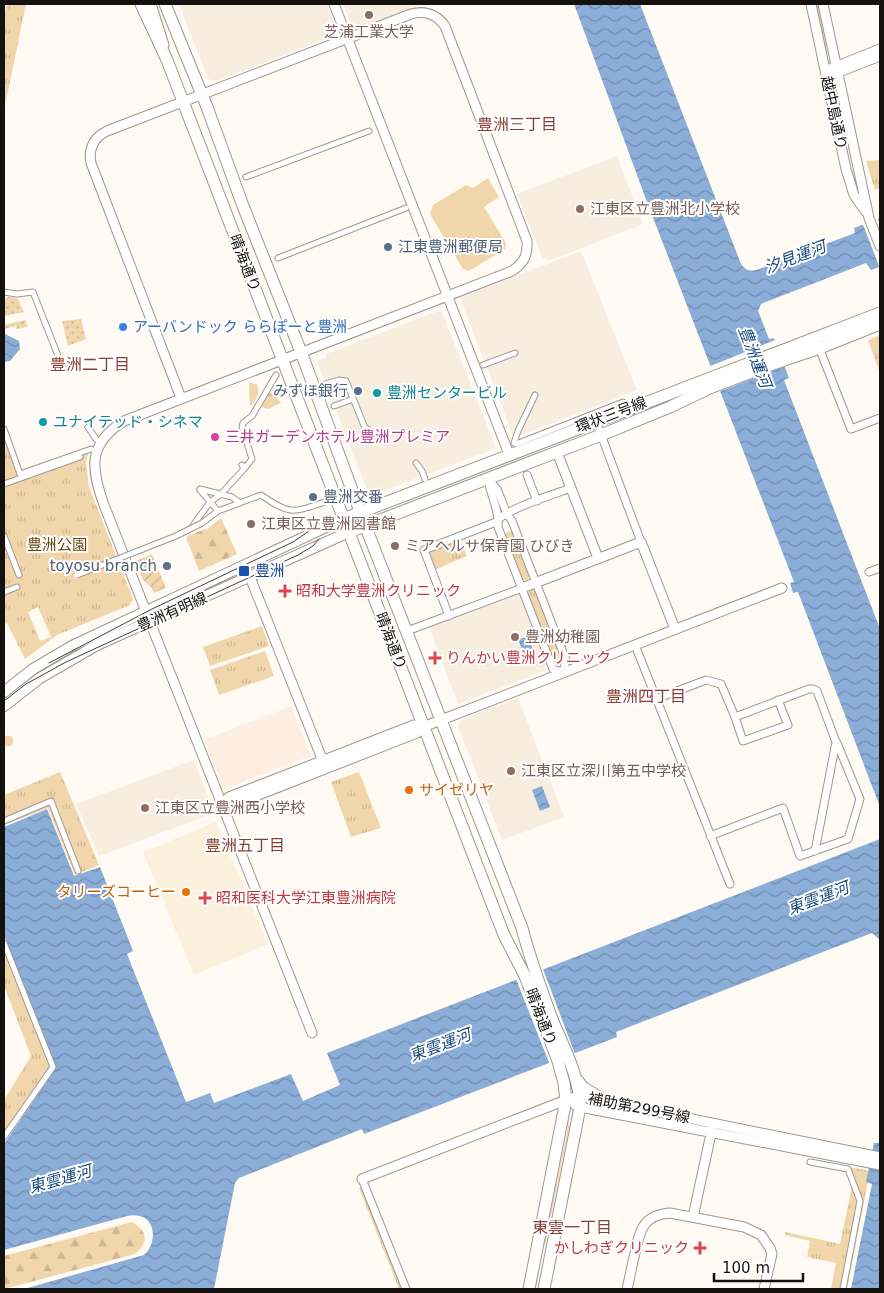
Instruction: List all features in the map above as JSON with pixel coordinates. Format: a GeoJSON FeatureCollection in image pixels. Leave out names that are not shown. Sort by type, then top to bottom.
{"type":"FeatureCollection","features":[{"type":"Feature","properties":{"kind":"main road","name":"晴海通り"},"geometry":{"type":"LineString","coordinates":[[141,4],[167,60],[504,934],[529,974],[563,1059],[573,1072],[579,1102],[544,1289]]}},
{"type":"Feature","properties":{"kind":"main road","name":"晴海通り"},"geometry":{"type":"LineString","coordinates":[[165,5],[202,94],[243,206],[302,352],[361,512],[522,928],[529,974]]}},
{"type":"Feature","properties":{"kind":"main road"},"geometry":{"type":"LineString","coordinates":[[226,214],[233,218],[239,218],[244,210],[243,206]]}},
{"type":"Feature","properties":{"kind":"main road"},"geometry":{"type":"LineString","coordinates":[[238,244],[238,235],[243,229],[250,231],[256,237]]}},
{"type":"Feature","properties":{"kind":"main road","name":"環状三号線"},"geometry":{"type":"LineString","coordinates":[[818,343],[880,312]]}},
{"type":"Feature","properties":{"kind":"main road","name":"環状三号線"},"geometry":{"type":"LineString","coordinates":[[343,519],[596,421],[782,355],[880,324]]}},
{"type":"Feature","properties":{"kind":"main road","name":"環状三号線"},"geometry":{"type":"LineString","coordinates":[[349,532],[670,407],[710,382]]}},
{"type":"Feature","properties":{"kind":"main road","name":"豊洲有明線"},"geometry":{"type":"LineString","coordinates":[[4,692],[51,658],[72,646],[343,519]]}},
{"type":"Feature","properties":{"kind":"main road","name":"豊洲有明線"},"geometry":{"type":"LineString","coordinates":[[4,706],[61,664],[96,645],[349,532]]}},
{"type":"Feature","properties":{"kind":"main road"},"geometry":{"type":"LineString","coordinates":[[449,794],[468,786]]}},
{"type":"Feature","properties":{"kind":"main road"},"geometry":{"type":"LineString","coordinates":[[474,856],[492,850]]}},
{"type":"Feature","properties":{"kind":"main road","name":"晴海通り"},"geometry":{"type":"LineString","coordinates":[[530,1289],[566,1100],[563,1059]]}},
{"type":"Feature","properties":{"kind":"street"},"geometry":{"type":"LineString","coordinates":[[152,4],[167,60]]}},
{"type":"Feature","properties":{"kind":"street"},"geometry":{"type":"LineString","coordinates":[[334,4],[509,454]]}},
{"type":"Feature","properties":{"kind":"street","name":"越中島通り"},"geometry":{"type":"LineString","coordinates":[[811,4],[850,184],[869,218],[880,246]]}},
{"type":"Feature","properties":{"kind":"street","name":"越中島通り"},"geometry":{"type":"LineString","coordinates":[[823,4],[869,218]]}},
{"type":"Feature","properties":{"kind":"street"},"geometry":{"type":"LineString","coordinates":[[181,398],[90,157],[93,142],[103,133],[348,38],[421,12],[439,18],[445,26],[527,241],[528,250],[520,266],[512,271],[124,421],[114,427],[104,438],[98,448],[94,463],[95,477],[101,496],[312,1033]]}},
{"type":"Feature","properties":{"kind":"street"},"geometry":{"type":"LineString","coordinates":[[837,70],[880,49]]}},
{"type":"Feature","properties":{"kind":"street"},"geometry":{"type":"LineString","coordinates":[[826,74],[880,56]]}},
{"type":"Feature","properties":{"kind":"street"},"geometry":{"type":"LineString","coordinates":[[246,177],[369,131]]}},
{"type":"Feature","properties":{"kind":"street"},"geometry":{"type":"LineString","coordinates":[[278,258],[406,208]]}},
{"type":"Feature","properties":{"kind":"street"},"geometry":{"type":"LineString","coordinates":[[4,292],[17,294],[34,292],[62,366]]}},
{"type":"Feature","properties":{"kind":"street"},"geometry":{"type":"LineString","coordinates":[[818,343],[851,429],[880,418]]}},
{"type":"Feature","properties":{"kind":"street"},"geometry":{"type":"LineString","coordinates":[[483,365],[515,354]]}},
{"type":"Feature","properties":{"kind":"street"},"geometry":{"type":"LineString","coordinates":[[192,527],[210,502],[220,494],[252,459],[242,427],[243,423],[252,416],[276,375]]}},
{"type":"Feature","properties":{"kind":"street"},"geometry":{"type":"LineString","coordinates":[[325,384],[339,380],[346,381],[365,428],[368,429]]}},
{"type":"Feature","properties":{"kind":"street"},"geometry":{"type":"LineString","coordinates":[[535,395],[518,431],[515,443],[623,402]]}},
{"type":"Feature","properties":{"kind":"street"},"geometry":{"type":"LineString","coordinates":[[334,406],[353,398]]}},
{"type":"Feature","properties":{"kind":"street"},"geometry":{"type":"LineString","coordinates":[[596,421],[675,629]]}},
{"type":"Feature","properties":{"kind":"street"},"geometry":{"type":"LineString","coordinates":[[88,427],[96,439]]}},
{"type":"Feature","properties":{"kind":"street"},"geometry":{"type":"LineString","coordinates":[[4,429],[20,474],[89,452],[4,482]]}},
{"type":"Feature","properties":{"kind":"street"},"geometry":{"type":"LineString","coordinates":[[558,452],[598,558]]}},
{"type":"Feature","properties":{"kind":"street"},"geometry":{"type":"LineString","coordinates":[[416,463],[425,479]]}},
{"type":"Feature","properties":{"kind":"street"},"geometry":{"type":"LineString","coordinates":[[482,465],[488,479],[490,492],[503,516],[512,521],[536,582],[566,660],[562,672]]}},
{"type":"Feature","properties":{"kind":"street"},"geometry":{"type":"LineString","coordinates":[[527,475],[537,501]]}},
{"type":"Feature","properties":{"kind":"street"},"geometry":{"type":"LineString","coordinates":[[449,616],[424,550],[496,522],[503,516],[571,488]]}},
{"type":"Feature","properties":{"kind":"street"},"geometry":{"type":"LineString","coordinates":[[218,510],[200,489],[232,497],[240,503]]}},
{"type":"Feature","properties":{"kind":"street"},"geometry":{"type":"LineString","coordinates":[[77,575],[176,536],[202,523],[218,510],[260,495],[279,508],[297,511],[325,502]]}},
{"type":"Feature","properties":{"kind":"street"},"geometry":{"type":"LineString","coordinates":[[503,516],[498,527],[553,669],[562,672]]}},
{"type":"Feature","properties":{"kind":"street"},"geometry":{"type":"LineString","coordinates":[[4,536],[19,575]]}},
{"type":"Feature","properties":{"kind":"street"},"geometry":{"type":"LineString","coordinates":[[407,631],[641,542]]}},
{"type":"Feature","properties":{"kind":"street"},"geometry":{"type":"LineString","coordinates":[[869,572],[880,568]]}},
{"type":"Feature","properties":{"kind":"street"},"geometry":{"type":"LineString","coordinates":[[250,577],[324,764]]}},
{"type":"Feature","properties":{"kind":"street"},"geometry":{"type":"LineString","coordinates":[[4,592],[16,587]]}},
{"type":"Feature","properties":{"kind":"street"},"geometry":{"type":"LineString","coordinates":[[222,804],[233,806],[324,764],[417,733],[423,727],[442,719],[782,588]]}},
{"type":"Feature","properties":{"kind":"street"},"geometry":{"type":"LineString","coordinates":[[635,645],[730,884]]}},
{"type":"Feature","properties":{"kind":"street"},"geometry":{"type":"LineString","coordinates":[[656,699],[706,680],[721,684],[743,741],[788,725],[778,700]]}},
{"type":"Feature","properties":{"kind":"street"},"geometry":{"type":"LineString","coordinates":[[710,836],[783,808],[800,856],[848,838],[860,799],[817,691],[814,689],[809,689],[735,717]]}},
{"type":"Feature","properties":{"kind":"street"},"geometry":{"type":"LineString","coordinates":[[815,851],[836,742]]}},
{"type":"Feature","properties":{"kind":"street"},"geometry":{"type":"LineString","coordinates":[[4,821],[51,801],[78,871]]}},
{"type":"Feature","properties":{"kind":"street"},"geometry":{"type":"LineString","coordinates":[[4,943],[52,1067],[4,1137]]}},
{"type":"Feature","properties":{"kind":"street"},"geometry":{"type":"LineString","coordinates":[[573,1072],[589,1091],[617,1104]]}},
{"type":"Feature","properties":{"kind":"street","name":"補助第299号線"},"geometry":{"type":"LineString","coordinates":[[362,1180],[566,1100],[711,1132],[856,1156],[880,1157]]}},
{"type":"Feature","properties":{"kind":"street","name":"補助第299号線"},"geometry":{"type":"LineString","coordinates":[[579,1102],[617,1104],[713,1123],[856,1156],[880,1165]]}},
{"type":"Feature","properties":{"kind":"street"},"geometry":{"type":"LineString","coordinates":[[693,1216],[713,1123]]}},
{"type":"Feature","properties":{"kind":"street"},"geometry":{"type":"LineString","coordinates":[[810,1162],[848,1169],[860,1201],[843,1289]]}},
{"type":"Feature","properties":{"kind":"street"},"geometry":{"type":"LineString","coordinates":[[362,1180],[406,1289]]}},
{"type":"Feature","properties":{"kind":"street"},"geometry":{"type":"LineString","coordinates":[[627,1289],[639,1233],[643,1225],[650,1218],[662,1213],[693,1216],[744,1227],[761,1235],[772,1254],[764,1289]]}},
{"type":"Feature","properties":{"kind":"shaded area"},"geometry":{"type":"Polygon","coordinates":[[[179,4],[327,4],[336,29],[333,36],[217,81],[208,79],[179,4]]]}},
{"type":"Feature","properties":{"kind":"shaded area","name":"芝浦工業大学"},"geometry":{"type":"Polygon","coordinates":[[[343,4],[422,4],[356,29],[352,27],[343,4]]]}},
{"type":"Feature","properties":{"kind":"shaded area","name":"江東区立豊洲北小学校"},"geometry":{"type":"Polygon","coordinates":[[[617,156],[643,224],[549,261],[542,257],[517,194],[617,156]]]}},
{"type":"Feature","properties":{"kind":"shaded area"},"geometry":{"type":"Polygon","coordinates":[[[581,251],[637,390],[514,438],[460,298],[581,251]]]}},
{"type":"Feature","properties":{"kind":"shaded area"},"geometry":{"type":"Polygon","coordinates":[[[441,310],[496,448],[376,494],[367,490],[317,361],[327,357],[326,354],[441,310]]]}},
{"type":"Feature","properties":{"kind":"shaded area"},"geometry":{"type":"Polygon","coordinates":[[[518,593],[547,664],[544,671],[458,704],[429,627],[518,593]]]}},
{"type":"Feature","properties":{"kind":"shaded area","name":"江東区立深川第五中学校"},"geometry":{"type":"Polygon","coordinates":[[[518,698],[564,817],[502,840],[458,726],[461,720],[518,698]]]}},
{"type":"Feature","properties":{"kind":"shaded area"},"geometry":{"type":"Polygon","coordinates":[[[291,706],[311,756],[224,789],[204,740],[291,706]]]}},
{"type":"Feature","properties":{"kind":"shaded area","name":"江東区立豊洲西小学校"},"geometry":{"type":"Polygon","coordinates":[[[194,760],[214,813],[99,856],[76,804],[194,760]]]}},
{"type":"Feature","properties":{"kind":"shaded area","name":"昭和医科大学江東豊洲病院"},"geometry":{"type":"Polygon","coordinates":[[[216,822],[268,944],[194,975],[143,852],[216,822]]]}},
{"type":"Feature","properties":{"kind":"green space"},"geometry":{"type":"Polygon","coordinates":[[[7,4],[26,4],[4,111],[4,18],[7,4]]]}},
{"type":"Feature","properties":{"kind":"green space"},"geometry":{"type":"Polygon","coordinates":[[[815,4],[818,4],[827,47],[824,47],[815,4]]]}},
{"type":"Feature","properties":{"kind":"green space"},"geometry":{"type":"Polygon","coordinates":[[[836,85],[845,132],[844,133],[833,86],[836,85]]]}},
{"type":"Feature","properties":{"kind":"green space"},"geometry":{"type":"Polygon","coordinates":[[[880,160],[880,188],[875,190],[866,161],[880,160]]]}},
{"type":"Feature","properties":{"kind":"green space"},"geometry":{"type":"Polygon","coordinates":[[[488,178],[499,197],[484,207],[506,243],[505,249],[469,271],[463,269],[430,214],[433,205],[466,185],[473,188],[488,178]]]}},
{"type":"Feature","properties":{"kind":"green space"},"geometry":{"type":"Polygon","coordinates":[[[9,296],[18,299],[24,312],[4,316],[4,298],[6,299],[9,296]]]}},
{"type":"Feature","properties":{"kind":"green space"},"geometry":{"type":"Polygon","coordinates":[[[81,319],[86,339],[68,346],[62,321],[81,319]]]}},
{"type":"Feature","properties":{"kind":"green space"},"geometry":{"type":"Polygon","coordinates":[[[26,320],[27,327],[17,329],[16,326],[4,329],[4,325],[26,320]]]}},
{"type":"Feature","properties":{"kind":"green space"},"geometry":{"type":"Polygon","coordinates":[[[880,335],[880,373],[868,340],[880,335]]]}},
{"type":"Feature","properties":{"kind":"green space"},"geometry":{"type":"Polygon","coordinates":[[[249,383],[257,384],[258,391],[256,399],[250,406],[249,383]]]}},
{"type":"Feature","properties":{"kind":"green space"},"geometry":{"type":"Polygon","coordinates":[[[271,392],[281,403],[268,409],[261,407],[266,397],[271,392]]]}},
{"type":"Feature","properties":{"kind":"green space","name":"豊洲公園"},"geometry":{"type":"Polygon","coordinates":[[[4,438],[19,476],[89,449],[86,463],[89,487],[133,599],[130,605],[57,635],[25,659],[7,623],[4,624],[4,438]],[[38,607],[28,612],[40,641],[51,637],[38,607]]]}},
{"type":"Feature","properties":{"kind":"green space"},"geometry":{"type":"Polygon","coordinates":[[[221,518],[237,554],[199,571],[186,537],[206,530],[221,518]]]}},
{"type":"Feature","properties":{"kind":"green space"},"geometry":{"type":"Polygon","coordinates":[[[508,531],[515,533],[531,574],[527,580],[522,580],[504,535],[508,531]]]}},
{"type":"Feature","properties":{"kind":"green space"},"geometry":{"type":"Polygon","coordinates":[[[460,539],[467,556],[434,570],[429,552],[460,539]]]}},
{"type":"Feature","properties":{"kind":"green space"},"geometry":{"type":"Polygon","coordinates":[[[152,554],[166,588],[154,593],[151,587],[143,580],[136,561],[152,554]]]}},
{"type":"Feature","properties":{"kind":"green space"},"geometry":{"type":"Polygon","coordinates":[[[531,590],[538,592],[562,654],[558,660],[553,660],[527,594],[531,590]]]}},
{"type":"Feature","properties":{"kind":"green space"},"geometry":{"type":"Polygon","coordinates":[[[262,626],[269,646],[210,666],[203,647],[262,626]]]}},
{"type":"Feature","properties":{"kind":"green space"},"geometry":{"type":"Polygon","coordinates":[[[265,651],[274,676],[219,695],[210,670],[265,651]]]}},
{"type":"Feature","properties":{"kind":"green space"},"geometry":{"type":"Polygon","coordinates":[[[8,735],[14,741],[8,747],[2,741],[8,735]]]}},
{"type":"Feature","properties":{"kind":"green space"},"geometry":{"type":"Polygon","coordinates":[[[60,772],[99,865],[75,875],[48,808],[4,825],[4,795],[60,772]]]}},
{"type":"Feature","properties":{"kind":"green space"},"geometry":{"type":"Polygon","coordinates":[[[359,772],[381,828],[351,837],[331,782],[359,772]]]}},
{"type":"Feature","properties":{"kind":"green space"},"geometry":{"type":"Polygon","coordinates":[[[4,936],[56,1068],[4,1143],[4,1100],[31,1056],[4,986],[4,936]]]}},
{"type":"Feature","properties":{"kind":"green space"},"geometry":{"type":"Polygon","coordinates":[[[570,1123],[545,1245],[544,1244],[570,1123]]]}},
{"type":"Feature","properties":{"kind":"green space"},"geometry":{"type":"Polygon","coordinates":[[[818,1161],[870,1171],[847,1289],[831,1289],[836,1263],[807,1257],[810,1241],[785,1235],[785,1232],[840,1244],[852,1186],[847,1172],[817,1166],[818,1161]]]}},
{"type":"Feature","properties":{"kind":"green space"},"geometry":{"type":"Polygon","coordinates":[[[363,1187],[403,1289],[399,1289],[359,1188],[363,1187]]]}},
{"type":"Feature","properties":{"kind":"green space"},"geometry":{"type":"Polygon","coordinates":[[[132,1222],[141,1229],[145,1237],[143,1245],[135,1254],[4,1289],[4,1256],[132,1222]]]}},
{"type":"Feature","properties":{"kind":"water"},"geometry":{"type":"Polygon","coordinates":[[[574,4],[640,4],[741,264],[745,268],[751,271],[759,269],[855,233],[854,228],[880,218],[879,267],[871,270],[866,263],[761,304],[758,311],[769,339],[774,338],[789,378],[784,380],[880,629],[880,807],[798,592],[793,593],[790,583],[794,582],[647,202],[574,4]]]}},
{"type":"Feature","properties":{"kind":"water"},"geometry":{"type":"Polygon","coordinates":[[[4,335],[19,341],[20,349],[10,361],[4,362],[4,335]]]}},
{"type":"Feature","properties":{"kind":"water"},"geometry":{"type":"Polygon","coordinates":[[[527,636],[536,656],[527,660],[518,640],[527,636]]]}},
{"type":"Feature","properties":{"kind":"water"},"geometry":{"type":"Polygon","coordinates":[[[542,786],[550,807],[540,811],[532,790],[542,786]]]}},
{"type":"Feature","properties":{"kind":"water","name":"東雲運河"},"geometry":{"type":"Polygon","coordinates":[[[47,809],[74,876],[100,867],[133,951],[127,954],[186,1102],[210,1093],[214,1103],[291,1074],[303,1101],[340,1085],[327,1053],[880,839],[880,940],[872,933],[616,1032],[617,1037],[364,1134],[362,1129],[239,1178],[235,1183],[214,1289],[24,1289],[144,1255],[148,1251],[153,1235],[148,1220],[141,1216],[131,1215],[4,1250],[4,1144],[56,1068],[4,935],[4,827],[47,809]]]}},
{"type":"Feature","properties":{"kind":"water"},"geometry":{"type":"Polygon","coordinates":[[[874,1143],[880,1143],[880,1289],[851,1289],[872,1184],[866,1182],[874,1143]]]}},
{"type":"Feature","properties":{"kind":"pier"},"geometry":{"type":"Polygon","coordinates":[[[877,216],[880,225],[879,266],[862,222],[877,216]]]}},
{"type":"Feature","properties":{"kind":"pier"},"geometry":{"type":"Polygon","coordinates":[[[775,340],[786,366],[718,392],[708,367],[775,340]]]}},
{"type":"Feature","properties":{"kind":"pier"},"geometry":{"type":"Polygon","coordinates":[[[543,969],[575,1054],[550,1065],[516,979],[543,969]]]}},
{"type":"Feature","properties":{"kind":"tram line"},"geometry":{"type":"LineString","coordinates":[[49,663],[152,609],[293,542],[309,531]]}},
{"type":"Feature","properties":{"kind":"tram line"},"geometry":{"type":"LineString","coordinates":[[4,701],[26,684],[66,662],[298,555],[313,546],[319,539]]}},
{"type":"Feature","properties":{"kind":"place","name":"芝浦工業大学"},"geometry":{"type":"Point","coordinates":[369,15]}},
{"type":"Feature","properties":{"kind":"place","name":"江東区立豊洲北小学校"},"geometry":{"type":"Point","coordinates":[580,209]}},
{"type":"Feature","properties":{"kind":"place","name":"江東豊洲郵便局"},"geometry":{"type":"Point","coordinates":[388,247]}},
{"type":"Feature","properties":{"kind":"place","name":"アーバンドック ららぽーと豊洲"},"geometry":{"type":"Point","coordinates":[123,327]}},
{"type":"Feature","properties":{"kind":"place","name":"みずほ銀行"},"geometry":{"type":"Point","coordinates":[358,391]}},
{"type":"Feature","properties":{"kind":"place","name":"豊洲センタービル"},"geometry":{"type":"Point","coordinates":[377,393]}},
{"type":"Feature","properties":{"kind":"place","name":"ユナイテッド・シネマ"},"geometry":{"type":"Point","coordinates":[43,422]}},
{"type":"Feature","properties":{"kind":"place","name":"三井ガーデンホテル豊洲プレミア"},"geometry":{"type":"Point","coordinates":[215,437]}},
{"type":"Feature","properties":{"kind":"place","name":"豊洲交番"},"geometry":{"type":"Point","coordinates":[313,497]}},
{"type":"Feature","properties":{"kind":"place","name":"江東区立豊洲図書館"},"geometry":{"type":"Point","coordinates":[251,524]}},
{"type":"Feature","properties":{"kind":"place","name":"ミアヘルサ保育園 ひびき"},"geometry":{"type":"Point","coordinates":[395,546]}},
{"type":"Feature","properties":{"kind":"place","name":"toyosu branch"},"geometry":{"type":"Point","coordinates":[167,566]}},
{"type":"Feature","properties":{"kind":"place","name":"豊洲"},"geometry":{"type":"Point","coordinates":[244,571]}},
{"type":"Feature","properties":{"kind":"place","name":"昭和大学豊洲クリニック"},"geometry":{"type":"Point","coordinates":[285,591]}},
{"type":"Feature","properties":{"kind":"place","name":"豊洲幼稚園"},"geometry":{"type":"Point","coordinates":[515,637]}},
{"type":"Feature","properties":{"kind":"place","name":"りんかい豊洲クリニック"},"geometry":{"type":"Point","coordinates":[435,658]}},
{"type":"Feature","properties":{"kind":"place","name":"江東区立深川第五中学校"},"geometry":{"type":"Point","coordinates":[511,771]}},
{"type":"Feature","properties":{"kind":"place","name":"サイゼリヤ"},"geometry":{"type":"Point","coordinates":[409,790]}},
{"type":"Feature","properties":{"kind":"place","name":"江東区立豊洲西小学校"},"geometry":{"type":"Point","coordinates":[145,808]}},
{"type":"Feature","properties":{"kind":"place","name":"タリーズコーヒー"},"geometry":{"type":"Point","coordinates":[186,892]}},
{"type":"Feature","properties":{"kind":"place","name":"昭和医科大学江東豊洲病院"},"geometry":{"type":"Point","coordinates":[205,898]}},
{"type":"Feature","properties":{"kind":"place","name":"かしわぎクリニック"},"geometry":{"type":"Point","coordinates":[700,1248]}},
{"type":"Feature","properties":{"kind":"district","name":"豊洲三丁目"},"geometry":{"type":"Point","coordinates":[517,124]}},
{"type":"Feature","properties":{"kind":"district","name":"豊洲二丁目"},"geometry":{"type":"Point","coordinates":[90,364]}},
{"type":"Feature","properties":{"kind":"district","name":"豊洲四丁目"},"geometry":{"type":"Point","coordinates":[646,696]}},
{"type":"Feature","properties":{"kind":"district","name":"豊洲五丁目"},"geometry":{"type":"Point","coordinates":[245,845]}},
{"type":"Feature","properties":{"kind":"district","name":"東雲一丁目"},"geometry":{"type":"Point","coordinates":[572,1227]}},
{"type":"Feature","properties":{"kind":"water label","name":"汐見運河"},"geometry":{"type":"Point","coordinates":[795,257]}},
{"type":"Feature","properties":{"kind":"water label","name":"豊洲運河"},"geometry":{"type":"Point","coordinates":[755,357]}}]}
